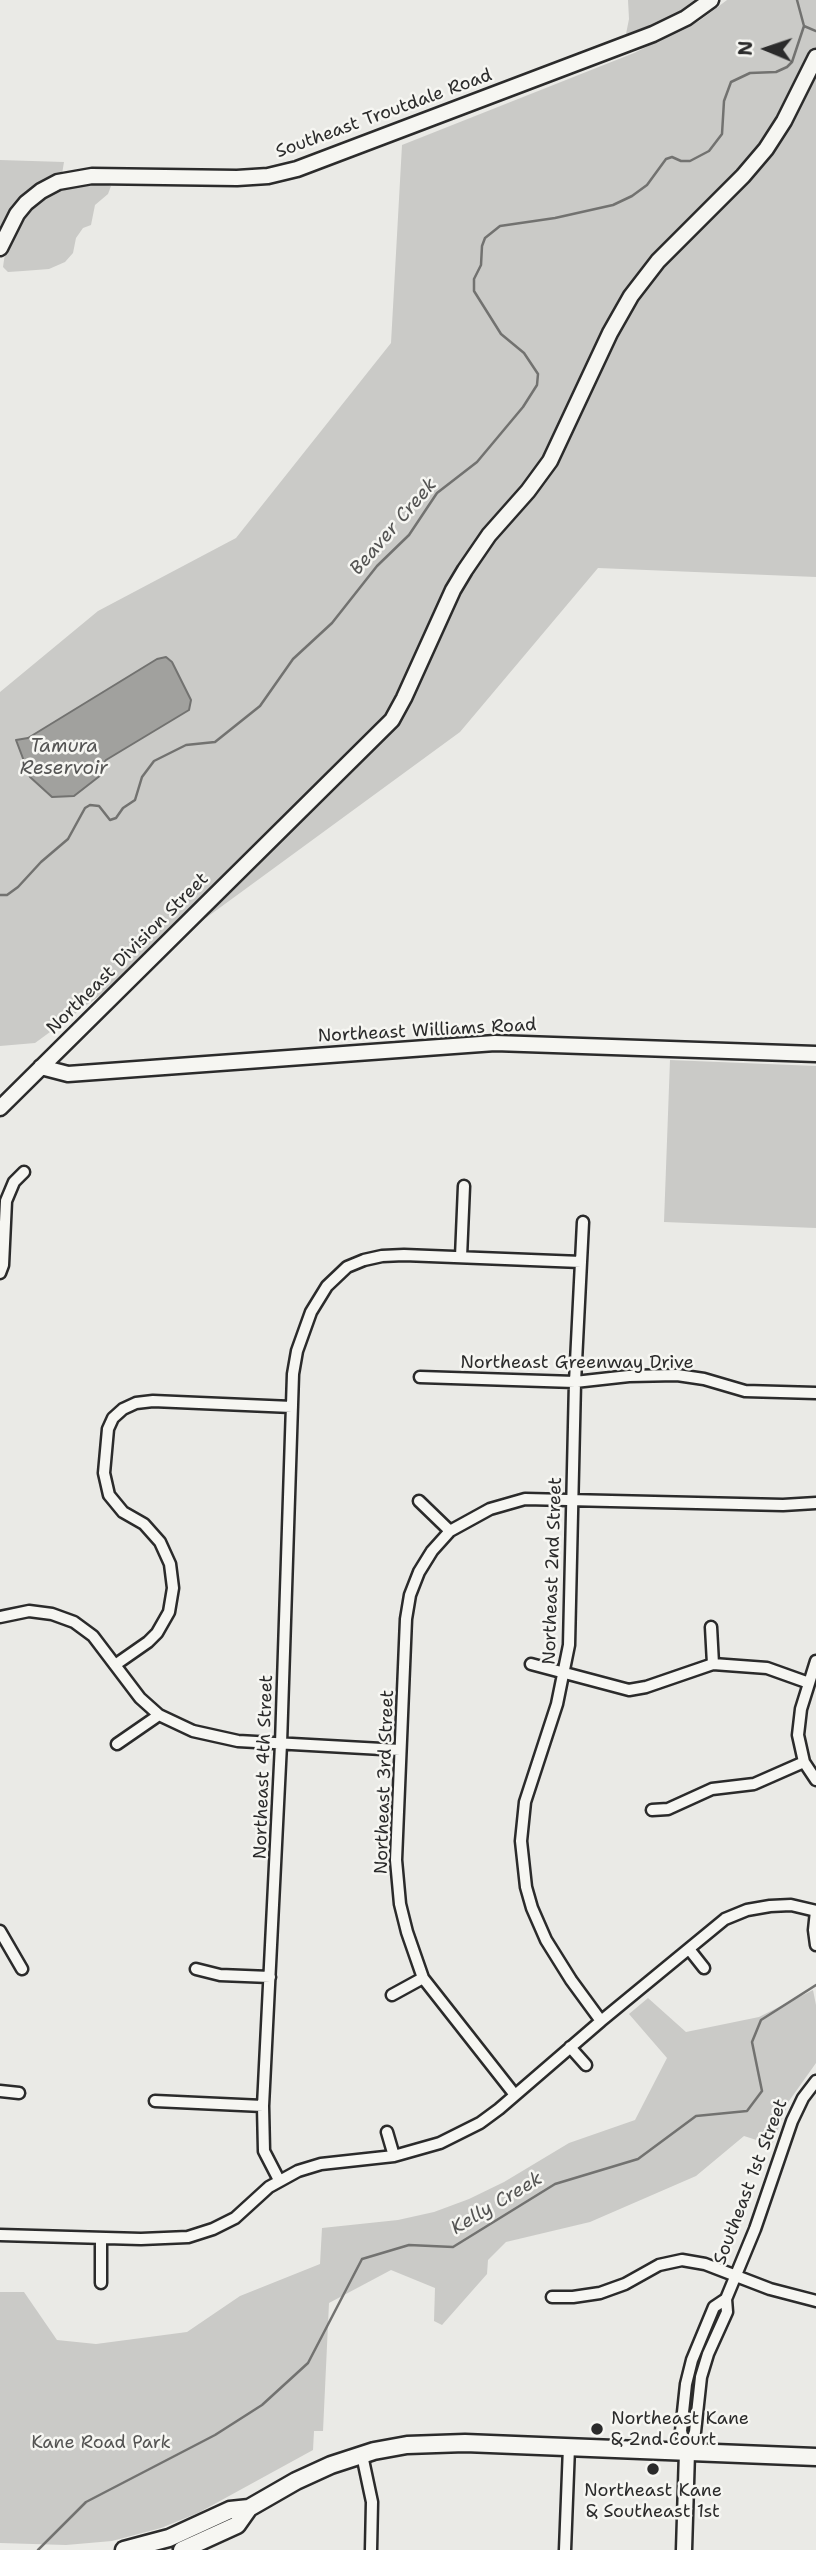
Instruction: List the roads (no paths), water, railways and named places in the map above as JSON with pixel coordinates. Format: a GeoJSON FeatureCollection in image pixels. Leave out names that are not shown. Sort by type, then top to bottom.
{"type":"FeatureCollection","features":[{"type":"Feature","properties":{"kind":"main road"},"geometry":{"type":"LineString","coordinates":[[124,2550],[169,2538],[230,2510],[249,2508],[314,2473],[362,2455],[407,2445],[444,2443],[816,2457]]}},
{"type":"Feature","properties":{"kind":"main road"},"geometry":{"type":"LineString","coordinates":[[182,2550],[237,2525],[249,2508]]}},
{"type":"Feature","properties":{"kind":"street","name":"Southeast Troutdale Road"},"geometry":{"type":"LineString","coordinates":[[0,248],[17,214],[26,203],[58,182],[92,176],[237,178],[268,176],[297,169],[653,34],[686,18],[711,0]]}},
{"type":"Feature","properties":{"kind":"street","name":"Northeast Division Street"},"geometry":{"type":"LineString","coordinates":[[0,1108],[392,720],[453,590],[489,535],[528,491],[550,461],[610,333],[631,296],[658,261],[743,176],[766,149],[800,92],[816,57]]}},
{"type":"Feature","properties":{"kind":"street","name":"Northeast Williams Road"},"geometry":{"type":"LineString","coordinates":[[41,1067],[68,1074],[495,1043],[816,1054]]}},
{"type":"Feature","properties":{"kind":"street"},"geometry":{"type":"LineString","coordinates":[[0,1273],[4,1265],[6,1202],[14,1182],[24,1172]]}},
{"type":"Feature","properties":{"kind":"street"},"geometry":{"type":"LineString","coordinates":[[461,1257],[464,1186]]}},
{"type":"Feature","properties":{"kind":"street","name":"Northeast 2nd Street"},"geometry":{"type":"LineString","coordinates":[[583,1222],[575,1382],[569,1644],[557,1704],[525,1802],[521,1841],[522,1864],[532,1908],[546,1940],[601,2021]]}},
{"type":"Feature","properties":{"kind":"street","name":"Northeast 4th Street"},"geometry":{"type":"LineString","coordinates":[[279,2180],[264,2151],[263,2106],[281,1744],[292,1406],[297,1351],[318,1299],[336,1276],[347,1267],[382,1256],[581,1262]]}},
{"type":"Feature","properties":{"kind":"street","name":"Northeast Greenway Drive"},"geometry":{"type":"LineString","coordinates":[[420,1377],[575,1382],[677,1375],[704,1379],[745,1391],[816,1393]]}},
{"type":"Feature","properties":{"kind":"street"},"geometry":{"type":"LineString","coordinates":[[115,1665],[157,1633],[169,1612],[173,1588],[170,1564],[160,1542],[144,1524],[115,1504],[109,1494],[104,1473],[108,1429],[113,1418],[122,1409],[136,1403],[153,1401],[292,1406]]}},
{"type":"Feature","properties":{"kind":"street","name":"Northeast 3rd Street"},"geometry":{"type":"LineString","coordinates":[[515,2095],[423,1978],[407,1932],[398,1889],[396,1860],[407,1607],[425,1562],[450,1531],[490,1509],[537,1498],[783,1505],[816,1503]]}},
{"type":"Feature","properties":{"kind":"street"},"geometry":{"type":"LineString","coordinates":[[419,1501],[450,1531]]}},
{"type":"Feature","properties":{"kind":"street"},"geometry":{"type":"LineString","coordinates":[[0,1617],[29,1611],[52,1614],[74,1622],[93,1636],[140,1698],[159,1715],[193,1731],[224,1740],[400,1750]]}},
{"type":"Feature","properties":{"kind":"street"},"geometry":{"type":"LineString","coordinates":[[711,1627],[713,1664]]}},
{"type":"Feature","properties":{"kind":"street"},"geometry":{"type":"LineString","coordinates":[[816,1661],[799,1722],[799,1748],[804,1762],[816,1780]]}},
{"type":"Feature","properties":{"kind":"street"},"geometry":{"type":"LineString","coordinates":[[531,1664],[629,1689],[646,1687],[713,1664],[767,1668],[809,1683]]}},
{"type":"Feature","properties":{"kind":"street"},"geometry":{"type":"LineString","coordinates":[[117,1744],[159,1715]]}},
{"type":"Feature","properties":{"kind":"street"},"geometry":{"type":"LineString","coordinates":[[652,1810],[668,1809],[712,1789],[754,1784],[804,1762]]}},
{"type":"Feature","properties":{"kind":"street"},"geometry":{"type":"LineString","coordinates":[[0,2235],[141,2239],[176,2238],[213,2229],[246,2211],[259,2194],[298,2171],[321,2164],[394,2156],[440,2143],[481,2123],[715,1926],[747,1910],[792,1905],[816,1911],[816,1945]]}},
{"type":"Feature","properties":{"kind":"street"},"geometry":{"type":"LineString","coordinates":[[0,1931],[22,1969]]}},
{"type":"Feature","properties":{"kind":"street"},"geometry":{"type":"LineString","coordinates":[[689,1949],[704,1968]]}},
{"type":"Feature","properties":{"kind":"street"},"geometry":{"type":"LineString","coordinates":[[197,1969],[220,1975],[270,1978]]}},
{"type":"Feature","properties":{"kind":"street"},"geometry":{"type":"LineString","coordinates":[[392,1996],[423,1978]]}},
{"type":"Feature","properties":{"kind":"street"},"geometry":{"type":"LineString","coordinates":[[570,2047],[586,2065]]}},
{"type":"Feature","properties":{"kind":"street","name":"Southeast 1st Street"},"geometry":{"type":"LineString","coordinates":[[684,2550],[687,2452],[695,2432],[701,2377],[727,2312],[726,2299],[792,2121],[803,2098],[816,2081]]}},
{"type":"Feature","properties":{"kind":"street"},"geometry":{"type":"LineString","coordinates":[[0,2091],[19,2094]]}},
{"type":"Feature","properties":{"kind":"street"},"geometry":{"type":"LineString","coordinates":[[155,2101],[263,2106]]}},
{"type":"Feature","properties":{"kind":"street"},"geometry":{"type":"LineString","coordinates":[[387,2132],[394,2156]]}},
{"type":"Feature","properties":{"kind":"street"},"geometry":{"type":"LineString","coordinates":[[100,2283],[101,2238]]}},
{"type":"Feature","properties":{"kind":"street"},"geometry":{"type":"LineString","coordinates":[[552,2297],[573,2297],[600,2292],[625,2284],[659,2265],[682,2260],[705,2264],[770,2289],[816,2301]]}},
{"type":"Feature","properties":{"kind":"street"},"geometry":{"type":"LineString","coordinates":[[565,2550],[569,2447]]}},
{"type":"Feature","properties":{"kind":"street"},"geometry":{"type":"LineString","coordinates":[[362,2455],[372,2502],[371,2550]]}},
{"type":"Feature","properties":{"kind":"water","name":"Tamura Reservoir"},"geometry":{"type":"Polygon","coordinates":[[[166,657],[172,662],[191,700],[189,710],[106,760],[101,767],[101,775],[74,796],[52,797],[30,777],[16,740],[28,738],[157,659],[166,657]]]}},
{"type":"Feature","properties":{"kind":"waterway","name":"Beaver Creek"},"geometry":{"type":"LineString","coordinates":[[0,895],[7,895],[18,887],[41,862],[68,839],[85,808],[90,805],[99,806],[110,820],[116,818],[123,808],[135,800],[142,777],[154,761],[186,745],[215,742],[260,706],[293,659],[332,623],[377,566],[409,535],[437,493],[477,462],[523,407],[537,385],[538,374],[524,353],[501,334],[474,291],[474,279],[481,265],[485,238],[500,226],[555,218],[613,205],[647,185],[666,159],[672,157],[690,161],[709,151],[722,134],[724,101],[731,82],[750,73],[776,72],[792,62],[804,26],[797,0]]}},
{"type":"Feature","properties":{"kind":"waterway"},"geometry":{"type":"LineString","coordinates":[[804,26],[816,31]]}},
{"type":"Feature","properties":{"kind":"waterway","name":"Kelly Creek"},"geometry":{"type":"LineString","coordinates":[[38,2550],[86,2502],[215,2435],[262,2405],[308,2363],[362,2259],[409,2245],[453,2247],[555,2184],[638,2159],[696,2116],[747,2111],[762,2091],[752,2042],[761,2020],[816,1985]]}},
{"type":"Feature","properties":{"kind":"place","name":"Northeast Kane & 2nd Court"},"geometry":{"type":"Point","coordinates":[597,2429]}},
{"type":"Feature","properties":{"kind":"place","name":"Northeast Kane & Southeast 1st"},"geometry":{"type":"Point","coordinates":[653,2469]}},
{"type":"Feature","properties":{"kind":"park label","name":"Kane Road Park"},"geometry":{"type":"Point","coordinates":[101,2443]}}]}
